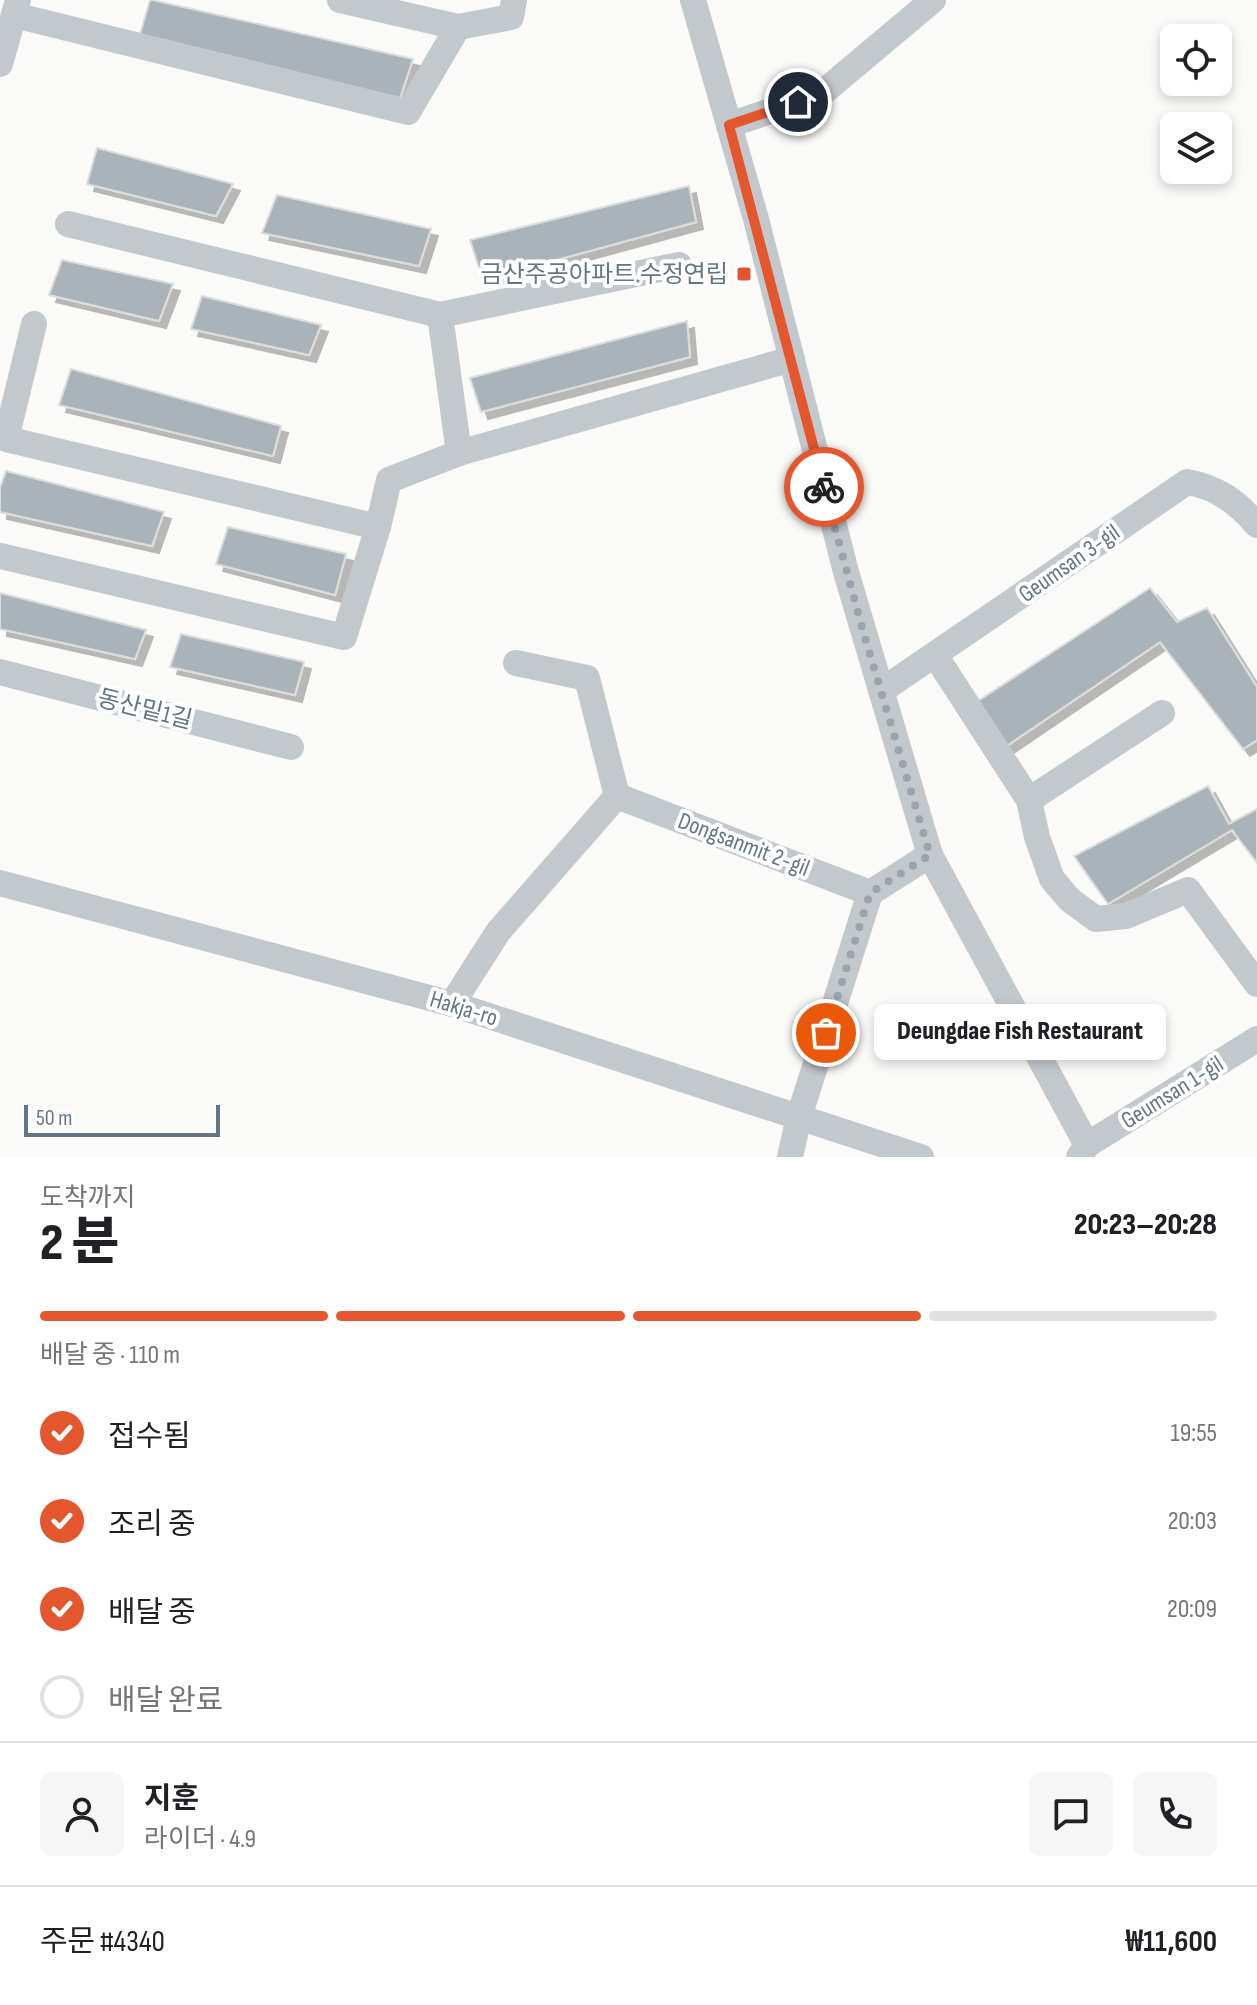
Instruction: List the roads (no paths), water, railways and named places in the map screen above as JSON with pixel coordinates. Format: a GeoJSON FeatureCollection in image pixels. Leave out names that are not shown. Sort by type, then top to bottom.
{"type":"FeatureCollection","features":[{"type":"Feature","properties":{"kind":"street"},"geometry":{"type":"LineString","coordinates":[[340,0],[417,9],[458,27],[511,17],[514,0]]}},
{"type":"Feature","properties":{"kind":"street"},"geometry":{"type":"LineString","coordinates":[[693,0],[792,359],[846,572],[930,855],[1083,1151]]}},
{"type":"Feature","properties":{"kind":"street"},"geometry":{"type":"LineString","coordinates":[[729,125],[821,94],[933,0]]}},
{"type":"Feature","properties":{"kind":"street"},"geometry":{"type":"LineString","coordinates":[[0,64],[10,20],[408,112],[458,27]]}},
{"type":"Feature","properties":{"kind":"street"},"geometry":{"type":"LineString","coordinates":[[68,224],[440,315],[679,265]]}},
{"type":"Feature","properties":{"kind":"street"},"geometry":{"type":"LineString","coordinates":[[440,315],[459,453]]}},
{"type":"Feature","properties":{"kind":"street"},"geometry":{"type":"LineString","coordinates":[[34,324],[6,439],[378,527]]}},
{"type":"Feature","properties":{"kind":"street"},"geometry":{"type":"LineString","coordinates":[[0,556],[344,637],[389,480],[459,453],[792,359]]}},
{"type":"Feature","properties":{"kind":"street","name":"Geumsan 3-gil"},"geometry":{"type":"LineString","coordinates":[[881,691],[1187,482],[1206,485],[1238,503],[1257,525]]}},
{"type":"Feature","properties":{"kind":"street"},"geometry":{"type":"LineString","coordinates":[[935,655],[1029,800],[1037,837],[1052,879],[1070,900],[1096,919],[1126,916],[1188,890],[1257,984]]}},
{"type":"Feature","properties":{"kind":"street"},"geometry":{"type":"LineString","coordinates":[[452,1004],[498,932],[617,796],[587,678],[516,663]]}},
{"type":"Feature","properties":{"kind":"street","name":"동산밑1길"},"geometry":{"type":"LineString","coordinates":[[0,672],[291,747]]}},
{"type":"Feature","properties":{"kind":"street"},"geometry":{"type":"LineString","coordinates":[[1029,800],[1162,713]]}},
{"type":"Feature","properties":{"kind":"street","name":"Dongsanmit 2-gil"},"geometry":{"type":"LineString","coordinates":[[617,796],[870,893]]}},
{"type":"Feature","properties":{"kind":"street"},"geometry":{"type":"LineString","coordinates":[[790,1157],[799,1117],[870,893],[930,855]]}},
{"type":"Feature","properties":{"kind":"street","name":"Hakja-ro"},"geometry":{"type":"LineString","coordinates":[[0,883],[452,1004],[921,1157]]}},
{"type":"Feature","properties":{"kind":"street","name":"Geumsan 1-gil"},"geometry":{"type":"LineString","coordinates":[[1083,1151],[1257,1039]]}},
{"type":"Feature","properties":{"kind":"place","name":"금산주공아파트.수정연립"},"geometry":{"type":"Point","coordinates":[744,274]}},
{"type":"Feature","properties":{"kind":"place","name":"Deungdae Fish Restaurant"},"geometry":{"type":"Point","coordinates":[826,1033]}}]}
